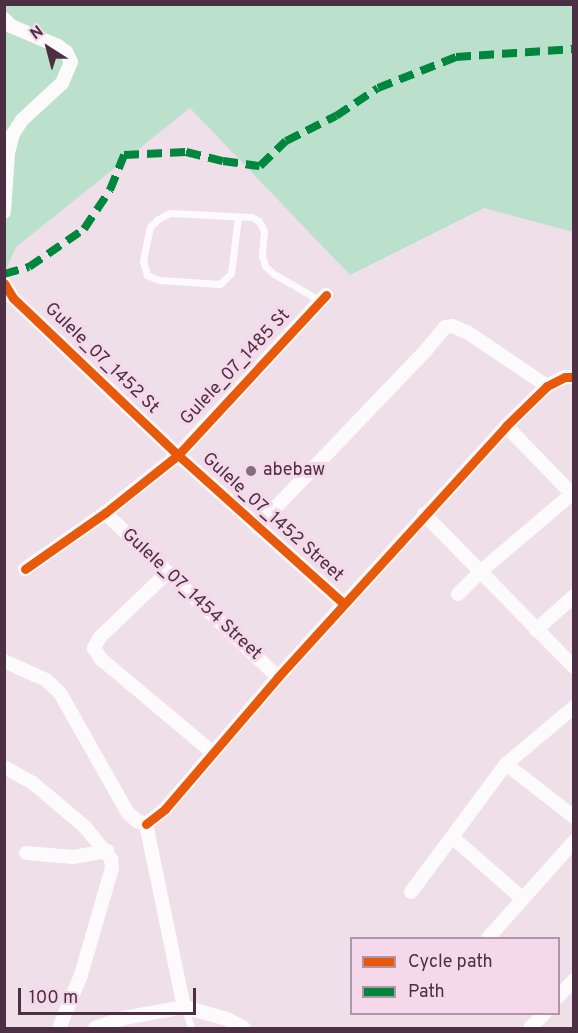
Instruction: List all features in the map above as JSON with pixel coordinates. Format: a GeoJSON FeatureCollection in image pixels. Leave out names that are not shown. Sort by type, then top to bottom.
{"type":"FeatureCollection","features":[{"type":"Feature","properties":{"kind":"street"},"geometry":{"type":"LineString","coordinates":[[4,19],[11,26],[58,46],[66,52],[71,62],[62,83],[22,120],[13,134],[8,153],[4,212]]}},
{"type":"Feature","properties":{"kind":"street","name":"Gulele_07_1452 St"},"geometry":{"type":"LineString","coordinates":[[4,283],[13,298],[178,456]]}},
{"type":"Feature","properties":{"kind":"street","name":"Gulele_07_1485 St"},"geometry":{"type":"LineString","coordinates":[[25,569],[105,513],[178,456],[323,298]]}},
{"type":"Feature","properties":{"kind":"street"},"geometry":{"type":"LineString","coordinates":[[257,528],[426,350],[445,327],[452,326],[467,332],[547,386]]}},
{"type":"Feature","properties":{"kind":"street"},"geometry":{"type":"LineString","coordinates":[[146,824],[165,808],[278,677],[506,426],[547,386],[565,377],[573,377]]}},
{"type":"Feature","properties":{"kind":"street"},"geometry":{"type":"LineString","coordinates":[[458,594],[480,572],[573,494],[506,426]]}},
{"type":"Feature","properties":{"kind":"street","name":"Gulele_07_1452 Street"},"geometry":{"type":"LineString","coordinates":[[178,456],[344,604]]}},
{"type":"Feature","properties":{"kind":"street","name":"Gulele_07_1454 Street"},"geometry":{"type":"LineString","coordinates":[[105,513],[278,677]]}},
{"type":"Feature","properties":{"kind":"street"},"geometry":{"type":"LineString","coordinates":[[424,514],[573,668]]}},
{"type":"Feature","properties":{"kind":"street"},"geometry":{"type":"LineString","coordinates":[[167,573],[100,637],[94,648],[101,659],[212,752]]}},
{"type":"Feature","properties":{"kind":"street"},"geometry":{"type":"LineString","coordinates":[[536,630],[573,597]]}},
{"type":"Feature","properties":{"kind":"street"},"geometry":{"type":"LineString","coordinates":[[4,661],[46,680],[60,693],[128,813],[137,821],[146,824]]}},
{"type":"Feature","properties":{"kind":"street"},"geometry":{"type":"LineString","coordinates":[[411,892],[506,764],[573,707]]}},
{"type":"Feature","properties":{"kind":"street"},"geometry":{"type":"LineString","coordinates":[[506,764],[573,818]]}},
{"type":"Feature","properties":{"kind":"street"},"geometry":{"type":"LineString","coordinates":[[4,767],[33,783],[86,827],[107,851],[111,868],[81,975],[59,1029]]}},
{"type":"Feature","properties":{"kind":"street"},"geometry":{"type":"LineString","coordinates":[[146,824],[184,1007]]}},
{"type":"Feature","properties":{"kind":"street"},"geometry":{"type":"LineString","coordinates":[[452,837],[523,899]]}},
{"type":"Feature","properties":{"kind":"street"},"geometry":{"type":"LineString","coordinates":[[490,937],[573,841]]}},
{"type":"Feature","properties":{"kind":"street"},"geometry":{"type":"LineString","coordinates":[[26,853],[74,857],[107,851]]}},
{"type":"Feature","properties":{"kind":"street"},"geometry":{"type":"LineString","coordinates":[[560,995],[573,980]]}},
{"type":"Feature","properties":{"kind":"street"},"geometry":{"type":"LineString","coordinates":[[95,1029],[124,1018],[184,1007],[227,1019],[244,1029]]}},
{"type":"Feature","properties":{"kind":"street"},"geometry":{"type":"LineString","coordinates":[[530,1029],[543,1015]]}},
{"type":"Feature","properties":{"kind":"lane"},"geometry":{"type":"LineString","coordinates":[[237,217],[231,273],[220,284],[159,280],[147,275],[143,261],[150,227],[158,219],[170,213],[251,217],[259,221],[264,231],[262,255],[265,266],[273,274],[323,298]]}},
{"type":"Feature","properties":{"kind":"lane"},"geometry":{"type":"LineString","coordinates":[[184,1007],[191,1029]]}},
{"type":"Feature","properties":{"kind":"green space"},"geometry":{"type":"Polygon","coordinates":[[[5,5],[573,5],[573,232],[484,208],[350,275],[190,108],[16,247],[5,272],[5,5]]]}},
{"type":"Feature","properties":{"kind":"marked path"},"geometry":{"type":"LineString","coordinates":[[4,274],[29,267],[84,229],[110,190],[124,155],[186,152],[223,161],[260,166],[286,141],[336,116],[378,88],[456,57],[574,49]]}},
{"type":"Feature","properties":{"kind":"cycle path"},"geometry":{"type":"LineString","coordinates":[[4,283],[13,298],[178,455],[344,604]]}},
{"type":"Feature","properties":{"kind":"cycle path"},"geometry":{"type":"LineString","coordinates":[[25,569],[105,513],[178,455],[326,295]]}},
{"type":"Feature","properties":{"kind":"cycle path"},"geometry":{"type":"LineString","coordinates":[[146,824],[165,809],[278,677],[506,426],[547,386],[565,377],[574,377]]}},
{"type":"Feature","properties":{"kind":"place","name":"abebaw"},"geometry":{"type":"Point","coordinates":[251,471]}}]}
